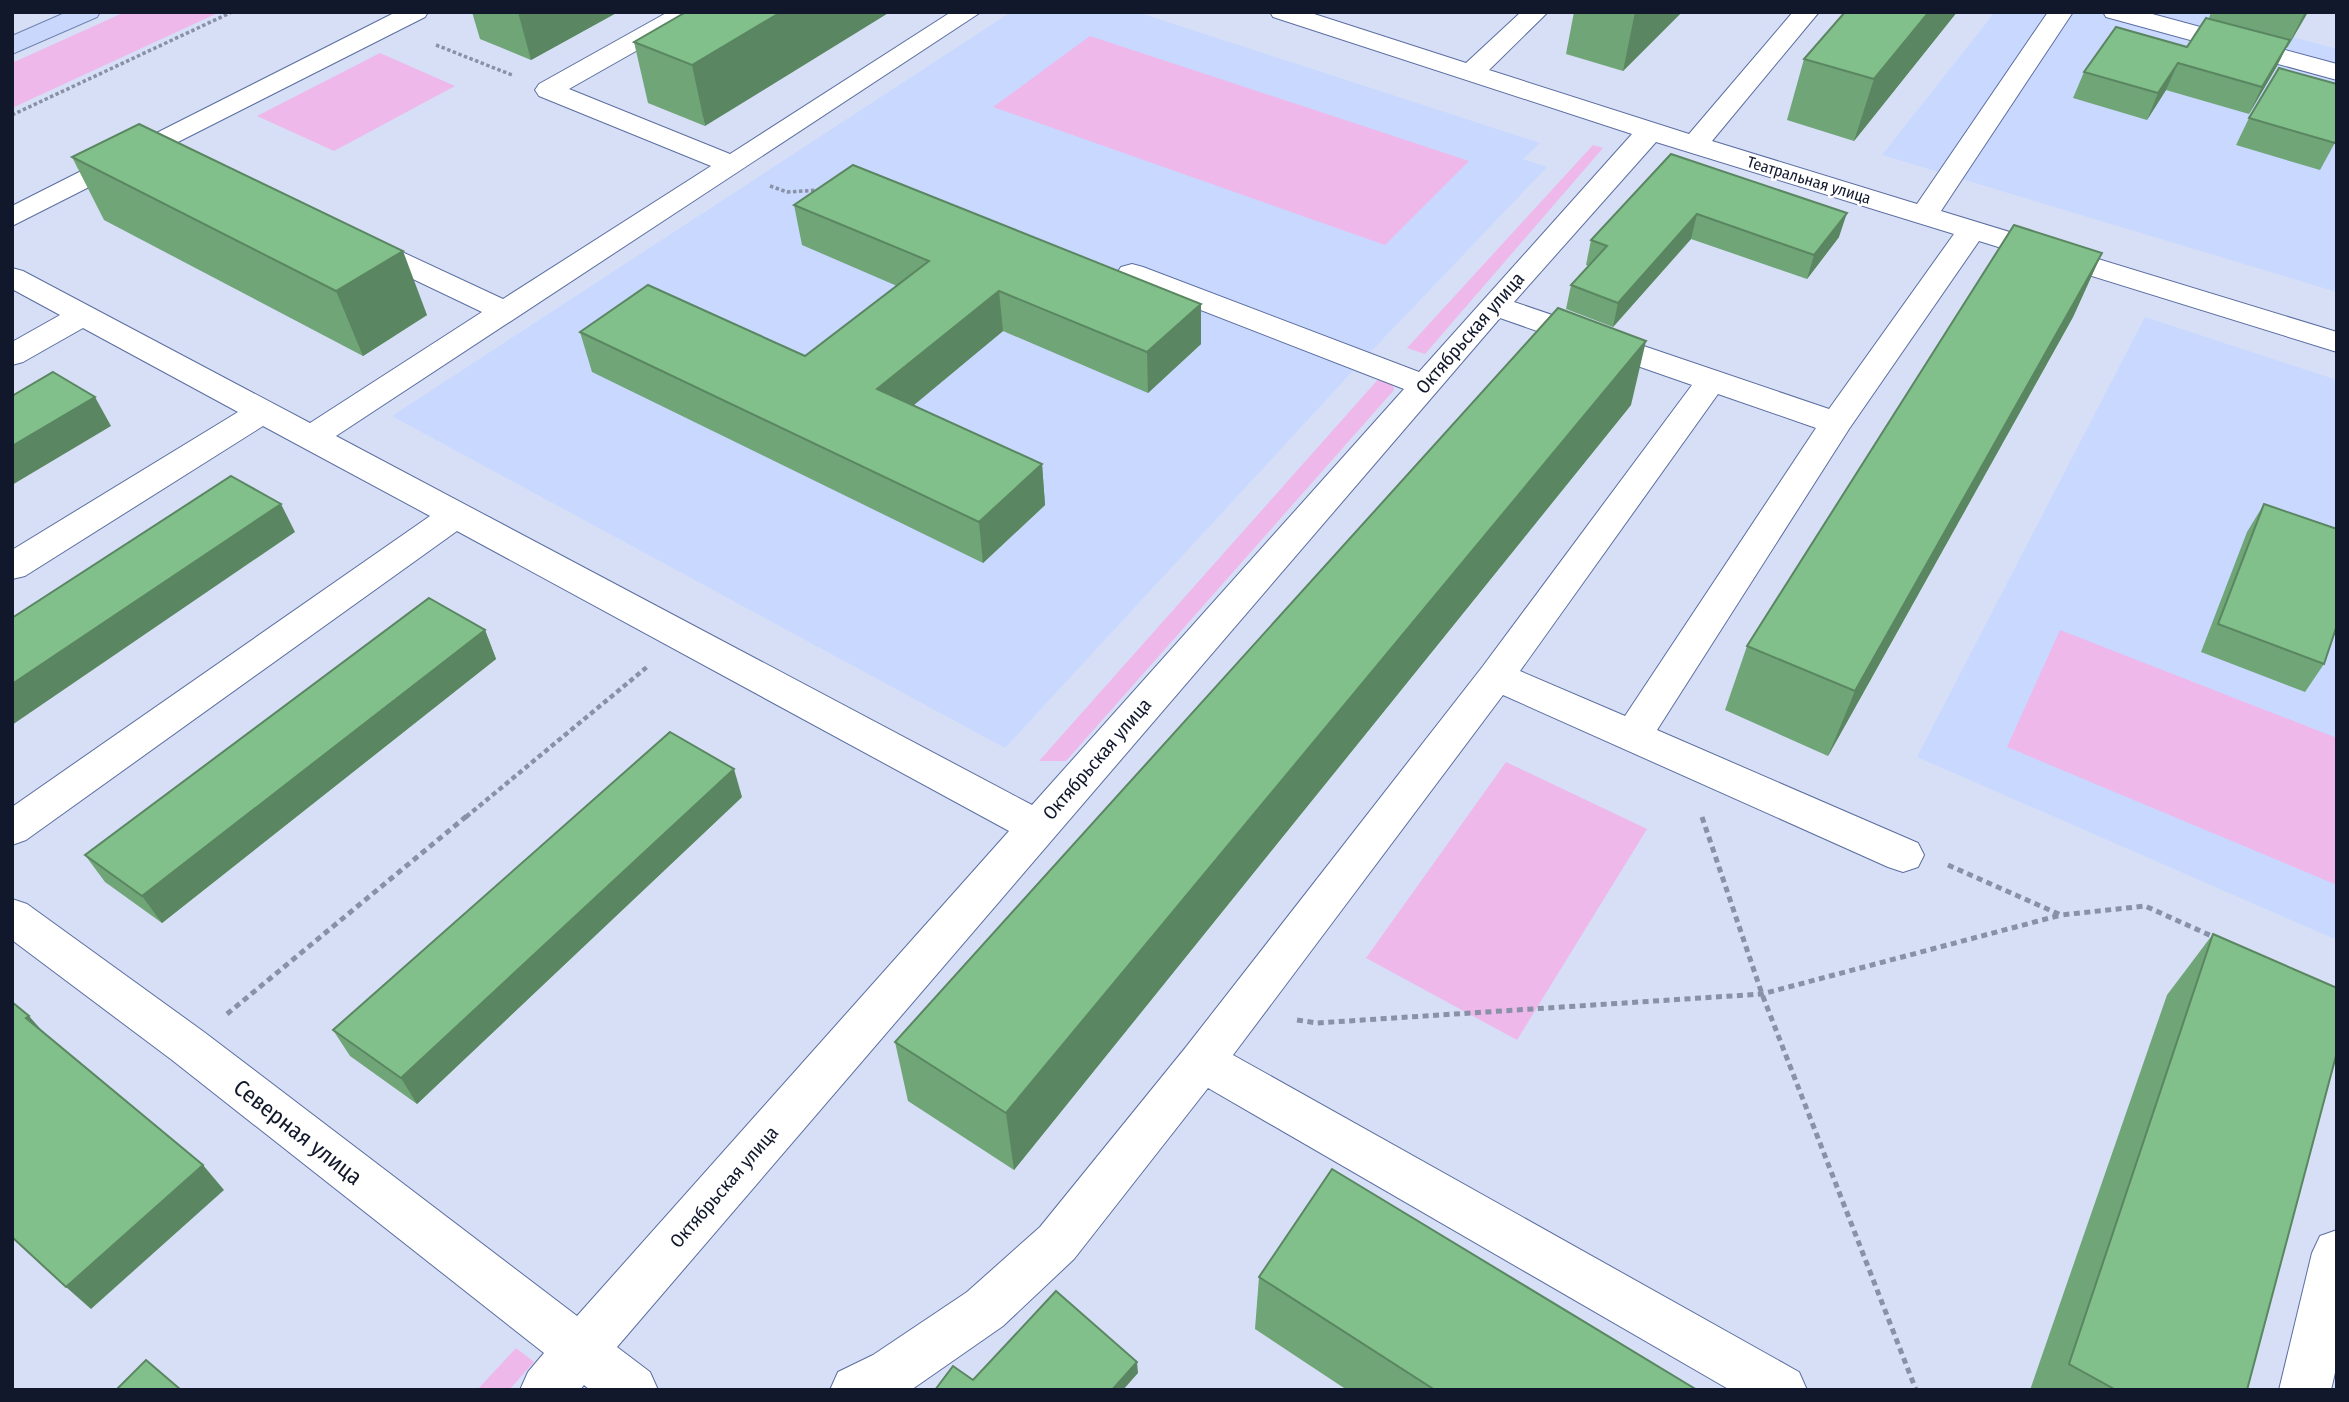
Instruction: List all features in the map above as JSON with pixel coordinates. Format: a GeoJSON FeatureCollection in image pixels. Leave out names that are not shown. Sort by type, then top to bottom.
{"type":"FeatureCollection","features":[{"type":"Feature","properties":{"kind":"main road"},"geometry":{"type":"LineString","coordinates":[[12,46],[88,12]]}},
{"type":"Feature","properties":{"kind":"street"},"geometry":{"type":"LineString","coordinates":[[12,217],[166,152],[416,12]]}},
{"type":"Feature","properties":{"kind":"street"},"geometry":{"type":"LineString","coordinates":[[548,90],[687,12]]}},
{"type":"Feature","properties":{"kind":"street"},"geometry":{"type":"LineString","coordinates":[[311,437],[504,310],[970,12]]}},
{"type":"Feature","properties":{"kind":"street","name":"Театральная улица"},"geometry":{"type":"LineString","coordinates":[[1282,12],[1650,131],[2337,342]]}},
{"type":"Feature","properties":{"kind":"street"},"geometry":{"type":"LineString","coordinates":[[1471,73],[1536,12]]}},
{"type":"Feature","properties":{"kind":"street"},"geometry":{"type":"LineString","coordinates":[[1695,145],[1807,12]]}},
{"type":"Feature","properties":{"kind":"street"},"geometry":{"type":"LineString","coordinates":[[1924,215],[2061,12]]}},
{"type":"Feature","properties":{"kind":"street"},"geometry":{"type":"LineString","coordinates":[[2115,12],[2337,72]]}},
{"type":"Feature","properties":{"kind":"street"},"geometry":{"type":"LineString","coordinates":[[548,90],[728,167]]}},
{"type":"Feature","properties":{"kind":"street","name":"Октябрьская улица"},"geometry":{"type":"LineString","coordinates":[[546,1390],[1424,385],[1650,131]]}},
{"type":"Feature","properties":{"kind":"street"},"geometry":{"type":"LineString","coordinates":[[1633,736],[1836,423],[1972,230]]}},
{"type":"Feature","properties":{"kind":"street"},"geometry":{"type":"LineString","coordinates":[[341,234],[504,310]]}},
{"type":"Feature","properties":{"kind":"street"},"geometry":{"type":"LineString","coordinates":[[1132,273],[1424,385]]}},
{"type":"Feature","properties":{"kind":"street"},"geometry":{"type":"LineString","coordinates":[[12,277],[1037,827]]}},
{"type":"Feature","properties":{"kind":"street"},"geometry":{"type":"LineString","coordinates":[[1494,306],[1836,423]]}},
{"type":"Feature","properties":{"kind":"street"},"geometry":{"type":"LineString","coordinates":[[12,355],[83,315]]}},
{"type":"Feature","properties":{"kind":"street"},"geometry":{"type":"LineString","coordinates":[[856,1390],[891,1373],[985,1309],[1057,1243],[1241,1011],[1496,676],[1711,381]]}},
{"type":"Feature","properties":{"kind":"street"},"geometry":{"type":"LineString","coordinates":[[12,567],[263,411]]}},
{"type":"Feature","properties":{"kind":"street"},"geometry":{"type":"LineString","coordinates":[[12,829],[456,515]]}},
{"type":"Feature","properties":{"kind":"street"},"geometry":{"type":"LineString","coordinates":[[1496,676],[1903,855]]}},
{"type":"Feature","properties":{"kind":"street","name":"Северная улица"},"geometry":{"type":"LineString","coordinates":[[12,916],[188,1046],[632,1390]]}},
{"type":"Feature","properties":{"kind":"street"},"geometry":{"type":"LineString","coordinates":[[1202,1061],[1781,1390]]}},
{"type":"Feature","properties":{"kind":"street"},"geometry":{"type":"LineString","coordinates":[[2305,1390],[2337,1253]]}},
{"type":"Feature","properties":{"kind":"path"},"geometry":{"type":"LineString","coordinates":[[12,115],[232,12]]}},
{"type":"Feature","properties":{"kind":"path"},"geometry":{"type":"LineString","coordinates":[[389,26],[548,90]]}},
{"type":"Feature","properties":{"kind":"path"},"geometry":{"type":"LineString","coordinates":[[728,167],[787,192],[826,190]]}},
{"type":"Feature","properties":{"kind":"path"},"geometry":{"type":"LineString","coordinates":[[188,1046],[650,664]]}},
{"type":"Feature","properties":{"kind":"path"},"geometry":{"type":"LineString","coordinates":[[1682,757],[1762,994],[1916,1390]]}},
{"type":"Feature","properties":{"kind":"path"},"geometry":{"type":"LineString","coordinates":[[1903,855],[1956,867],[2061,915]]}},
{"type":"Feature","properties":{"kind":"path"},"geometry":{"type":"LineString","coordinates":[[1241,1011],[1317,1023],[1762,994],[2061,915],[2145,906],[2222,940]]}},
{"type":"Feature","properties":{"kind":"shaded area"},"geometry":{"type":"Polygon","coordinates":[[[125,12],[220,12],[12,108],[12,63],[125,12]]]}},
{"type":"Feature","properties":{"kind":"shaded area"},"geometry":{"type":"Polygon","coordinates":[[[1011,12],[1137,12],[1540,143],[1523,159],[1547,167],[1362,361],[1005,748],[392,416],[1011,12]]]}},
{"type":"Feature","properties":{"kind":"shaded area"},"geometry":{"type":"Polygon","coordinates":[[[1995,12],[2201,12],[2337,49],[2337,292],[1882,155],[1995,12]]]}},
{"type":"Feature","properties":{"kind":"shaded area"},"geometry":{"type":"Polygon","coordinates":[[[1090,36],[1469,161],[1385,245],[993,107],[1090,36]]]}},
{"type":"Feature","properties":{"kind":"shaded area"},"geometry":{"type":"Polygon","coordinates":[[[380,53],[455,86],[334,151],[257,116],[380,53]]]}},
{"type":"Feature","properties":{"kind":"shaded area"},"geometry":{"type":"Polygon","coordinates":[[[1593,145],[1603,148],[1425,354],[1407,348],[1593,145]]]}},
{"type":"Feature","properties":{"kind":"shaded area"},"geometry":{"type":"Polygon","coordinates":[[[2145,317],[2337,380],[2337,940],[1917,757],[2145,317]]]}},
{"type":"Feature","properties":{"kind":"shaded area"},"geometry":{"type":"Polygon","coordinates":[[[1382,375],[1391,379],[1394,390],[1066,761],[1039,761],[1382,375]]]}},
{"type":"Feature","properties":{"kind":"shaded area"},"geometry":{"type":"Polygon","coordinates":[[[2060,630],[2337,738],[2337,885],[2007,747],[2060,630]]]}},
{"type":"Feature","properties":{"kind":"shaded area"},"geometry":{"type":"Polygon","coordinates":[[[1506,762],[1647,829],[1517,1040],[1366,958],[1506,762]]]}},
{"type":"Feature","properties":{"kind":"shaded area"},"geometry":{"type":"Polygon","coordinates":[[[516,1348],[534,1362],[509,1390],[477,1390],[516,1348]]]}},
{"type":"Feature","properties":{"kind":"building"},"geometry":{"type":"Polygon","coordinates":[[[686,12],[781,12],[692,65],[634,42],[686,12]]]}},
{"type":"Feature","properties":{"kind":"building"},"geometry":{"type":"Polygon","coordinates":[[[1845,12],[1929,12],[1874,79],[1804,59],[1845,12]]]}},
{"type":"Feature","properties":{"kind":"building"},"geometry":{"type":"Polygon","coordinates":[[[2206,18],[2290,40],[2262,87],[2178,63],[2158,93],[2084,72],[2116,27],[2187,47],[2206,18]]]}},
{"type":"Feature","properties":{"kind":"building"},"geometry":{"type":"Polygon","coordinates":[[[2279,68],[2337,84],[2335,143],[2249,118],[2279,68]]]}},
{"type":"Feature","properties":{"kind":"building"},"geometry":{"type":"Polygon","coordinates":[[[139,124],[403,251],[336,291],[72,157],[139,124]]]}},
{"type":"Feature","properties":{"kind":"building"},"geometry":{"type":"Polygon","coordinates":[[[1671,154],[1847,213],[1814,255],[1697,214],[1618,303],[1571,285],[1607,246],[1591,240],[1671,154]]]}},
{"type":"Feature","properties":{"kind":"building"},"geometry":{"type":"Polygon","coordinates":[[[853,165],[1201,304],[1147,352],[999,291],[877,389],[1042,464],[979,522],[580,332],[648,285],[805,356],[929,261],[794,205],[853,165]]]}},
{"type":"Feature","properties":{"kind":"building"},"geometry":{"type":"Polygon","coordinates":[[[2014,225],[2102,253],[1855,691],[1747,646],[2014,225]]]}},
{"type":"Feature","properties":{"kind":"building"},"geometry":{"type":"Polygon","coordinates":[[[1558,308],[1646,341],[1006,1113],[895,1042],[1558,308]]]}},
{"type":"Feature","properties":{"kind":"building"},"geometry":{"type":"Polygon","coordinates":[[[53,372],[95,397],[12,446],[12,396],[53,372]]]}},
{"type":"Feature","properties":{"kind":"building"},"geometry":{"type":"Polygon","coordinates":[[[231,476],[281,504],[12,684],[12,618],[231,476]]]}},
{"type":"Feature","properties":{"kind":"building"},"geometry":{"type":"Polygon","coordinates":[[[2264,504],[2337,529],[2337,625],[2324,664],[2218,624],[2264,504]]]}},
{"type":"Feature","properties":{"kind":"building"},"geometry":{"type":"Polygon","coordinates":[[[429,598],[485,630],[142,896],[85,855],[429,598]]]}},
{"type":"Feature","properties":{"kind":"building"},"geometry":{"type":"Polygon","coordinates":[[[670,732],[734,769],[401,1078],[333,1030],[670,732]]]}},
{"type":"Feature","properties":{"kind":"building"},"geometry":{"type":"Polygon","coordinates":[[[2213,934],[2337,988],[2337,1052],[2247,1390],[2116,1390],[2069,1364],[2213,934]]]}},
{"type":"Feature","properties":{"kind":"building"},"geometry":{"type":"Polygon","coordinates":[[[12,1002],[29,1016],[26,1018],[203,1165],[66,1287],[12,1237],[12,1002]]]}},
{"type":"Feature","properties":{"kind":"building"},"geometry":{"type":"Polygon","coordinates":[[[1332,1169],[1697,1390],[1435,1390],[1259,1277],[1332,1169]]]}},
{"type":"Feature","properties":{"kind":"building"},"geometry":{"type":"Polygon","coordinates":[[[1056,1291],[1137,1362],[1112,1390],[935,1390],[953,1366],[973,1380],[1056,1291]]]}},
{"type":"Feature","properties":{"kind":"building"},"geometry":{"type":"Polygon","coordinates":[[[146,1360],[181,1390],[116,1390],[146,1360]]]}}]}
